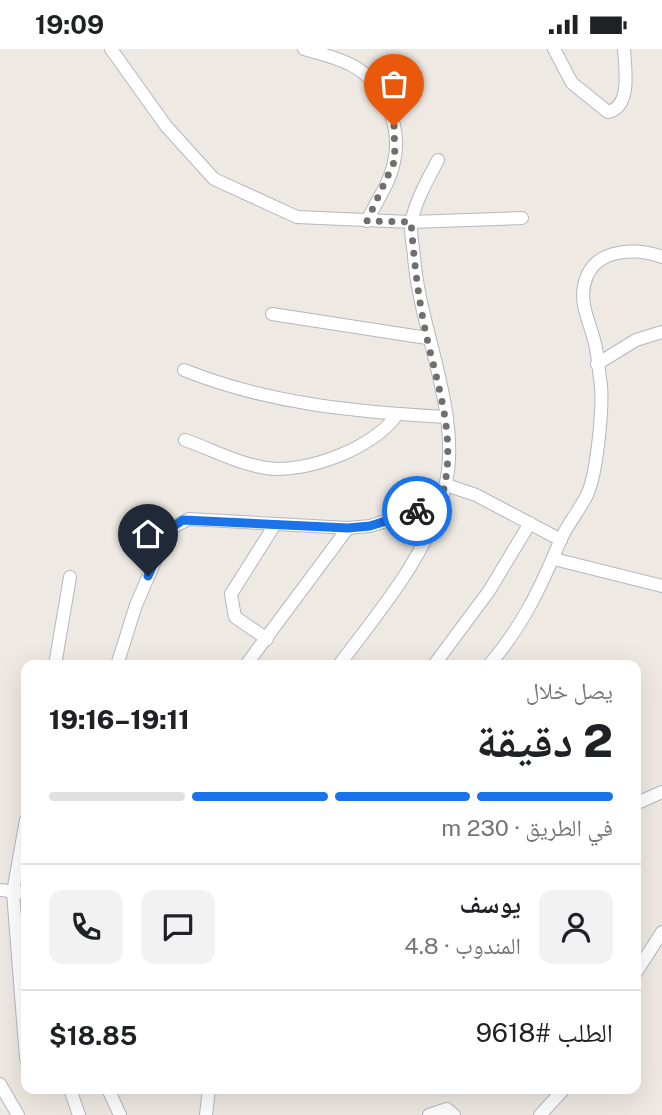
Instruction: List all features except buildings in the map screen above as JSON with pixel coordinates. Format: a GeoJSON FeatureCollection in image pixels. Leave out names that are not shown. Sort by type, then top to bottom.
{"type":"FeatureCollection","features":[{"type":"Feature","properties":{"kind":"street"},"geometry":{"type":"LineString","coordinates":[[111,49],[166,127],[214,179],[297,217],[411,222],[522,218]]}},
{"type":"Feature","properties":{"kind":"street"},"geometry":{"type":"LineString","coordinates":[[554,49],[572,83],[608,112],[617,108],[622,101],[625,78],[624,49]]}},
{"type":"Feature","properties":{"kind":"street"},"geometry":{"type":"LineString","coordinates":[[313,50],[358,69],[379,91],[394,126],[395,160],[367,221]]}},
{"type":"Feature","properties":{"kind":"street"},"geometry":{"type":"LineString","coordinates":[[343,660],[408,572],[446,485],[449,450],[446,417],[416,282],[411,222],[419,195],[438,160]]}},
{"type":"Feature","properties":{"kind":"street"},"geometry":{"type":"LineString","coordinates":[[493,660],[522,622],[561,540],[583,503],[591,481],[601,411],[596,348],[583,306],[583,291],[588,273],[608,256],[625,251],[646,251],[662,257]]}},
{"type":"Feature","properties":{"kind":"street"},"geometry":{"type":"LineString","coordinates":[[272,314],[427,338]]}},
{"type":"Feature","properties":{"kind":"street"},"geometry":{"type":"LineString","coordinates":[[597,364],[636,340],[662,332]]}},
{"type":"Feature","properties":{"kind":"street"},"geometry":{"type":"LineString","coordinates":[[184,370],[268,398],[396,416],[446,417]]}},
{"type":"Feature","properties":{"kind":"street"},"geometry":{"type":"LineString","coordinates":[[185,440],[254,465],[269,468],[295,467],[361,446],[387,429],[396,416]]}},
{"type":"Feature","properties":{"kind":"street"},"geometry":{"type":"LineString","coordinates":[[446,485],[476,495],[561,540]]}},
{"type":"Feature","properties":{"kind":"street"},"geometry":{"type":"LineString","coordinates":[[119,660],[140,595],[169,529],[175,523],[189,519],[274,526],[348,528],[396,519],[440,503]]}},
{"type":"Feature","properties":{"kind":"street"},"geometry":{"type":"LineString","coordinates":[[438,660],[489,591],[530,523]]}},
{"type":"Feature","properties":{"kind":"street"},"geometry":{"type":"LineString","coordinates":[[267,639],[235,617],[232,594],[274,526]]}},
{"type":"Feature","properties":{"kind":"street"},"geometry":{"type":"LineString","coordinates":[[250,660],[348,528]]}},
{"type":"Feature","properties":{"kind":"street"},"geometry":{"type":"LineString","coordinates":[[554,559],[662,586]]}},
{"type":"Feature","properties":{"kind":"street"},"geometry":{"type":"LineString","coordinates":[[56,660],[70,576]]}},
{"type":"Feature","properties":{"kind":"street"},"geometry":{"type":"LineString","coordinates":[[641,801],[662,792]]}},
{"type":"Feature","properties":{"kind":"street"},"geometry":{"type":"LineString","coordinates":[[21,838],[6,891],[21,1017]]}},
{"type":"Feature","properties":{"kind":"street"},"geometry":{"type":"LineString","coordinates":[[641,965],[662,932]]}},
{"type":"Feature","properties":{"kind":"street"},"geometry":{"type":"LineString","coordinates":[[0,1084],[18,1115]]}},
{"type":"Feature","properties":{"kind":"street"},"geometry":{"type":"LineString","coordinates":[[72,1094],[79,1115]]}},
{"type":"Feature","properties":{"kind":"street"},"geometry":{"type":"LineString","coordinates":[[110,1094],[120,1115]]}},
{"type":"Feature","properties":{"kind":"street"},"geometry":{"type":"LineString","coordinates":[[206,1115],[208,1094]]}},
{"type":"Feature","properties":{"kind":"street"},"geometry":{"type":"LineString","coordinates":[[540,1115],[559,1094]]}},
{"type":"Feature","properties":{"kind":"street"},"geometry":{"type":"LineString","coordinates":[[429,1115],[447,1109],[454,1115]]}},
{"type":"Feature","properties":{"kind":"way so far"},"geometry":{"type":"LineString","coordinates":[[394,126],[395,160],[392,171],[367,221],[411,222],[416,282],[427,338],[438,372],[449,450],[446,485],[440,503],[417,511]]}},
{"type":"Feature","properties":{"kind":"route"},"geometry":{"type":"LineString","coordinates":[[148,576],[169,529],[183,520],[348,528],[370,526],[417,511]]}}]}
